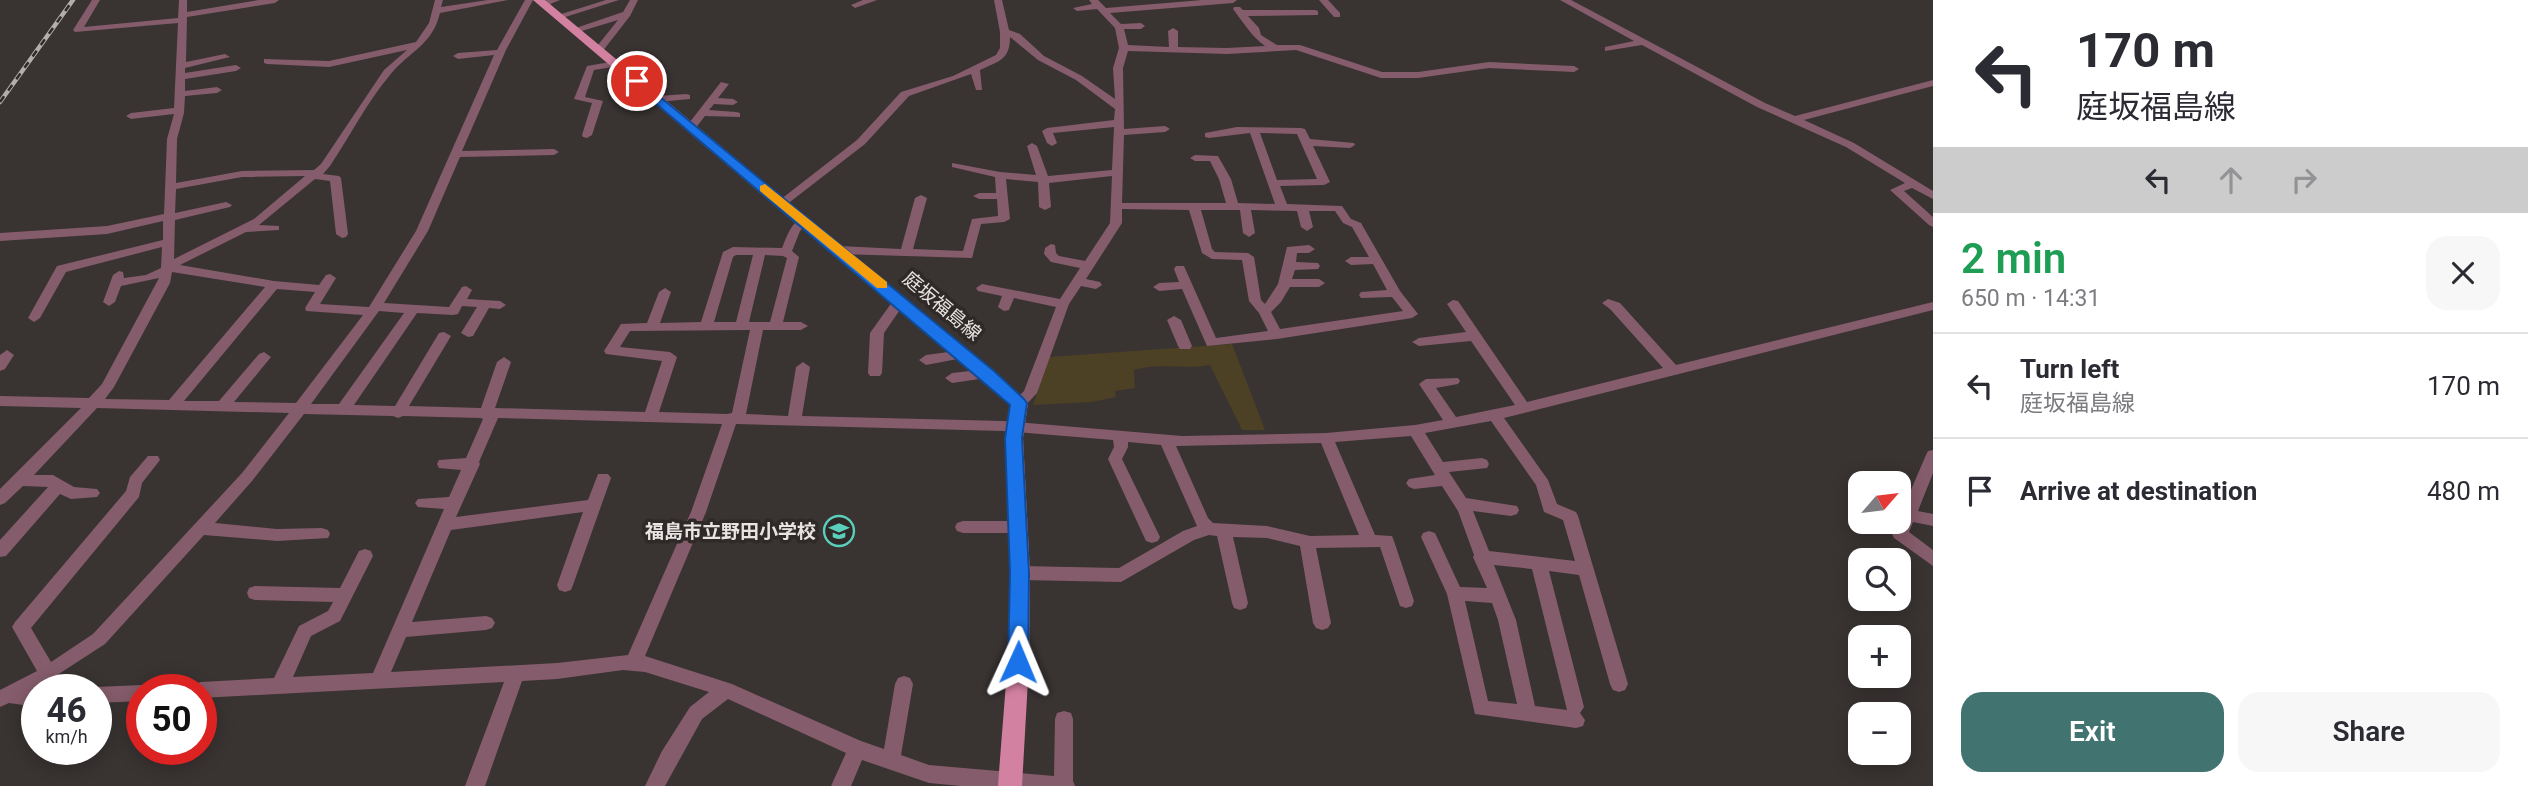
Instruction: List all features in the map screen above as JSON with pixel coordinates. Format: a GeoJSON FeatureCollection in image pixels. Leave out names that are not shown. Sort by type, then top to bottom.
{"type":"FeatureCollection","features":[{"type":"Feature","properties":{"kind":"main road","name":"庭坂福島線"},"geometry":{"type":"LineString","coordinates":[[542,1],[804,220],[896,301],[988,374],[1019,403]]}},
{"type":"Feature","properties":{"kind":"main road"},"geometry":{"type":"LineString","coordinates":[[1010,784],[1020,573],[1015,427],[1019,403]]}},
{"type":"Feature","properties":{"kind":"street"},"geometry":{"type":"LineString","coordinates":[[96,0],[78,30],[184,10],[275,0]]}},
{"type":"Feature","properties":{"kind":"street"},"geometry":{"type":"LineString","coordinates":[[109,302],[118,278],[149,278],[244,229],[267,215],[316,174],[341,145],[387,72],[419,45],[433,23],[438,6],[504,0]]}},
{"type":"Feature","properties":{"kind":"street"},"geometry":{"type":"LineString","coordinates":[[559,16],[615,0]]}},
{"type":"Feature","properties":{"kind":"street"},"geometry":{"type":"LineString","coordinates":[[599,50],[634,0]]}},
{"type":"Feature","properties":{"kind":"street"},"geometry":{"type":"LineString","coordinates":[[855,5],[873,0]]}},
{"type":"Feature","properties":{"kind":"street"},"geometry":{"type":"LineString","coordinates":[[782,203],[861,142],[905,94],[975,69],[1000,57],[1005,48],[1005,32],[998,0]]}},
{"type":"Feature","properties":{"kind":"street"},"geometry":{"type":"LineString","coordinates":[[1323,0],[1337,15]]}},
{"type":"Feature","properties":{"kind":"street"},"geometry":{"type":"LineString","coordinates":[[1564,0],[1793,120],[1850,145],[1933,196]]}},
{"type":"Feature","properties":{"kind":"street"},"geometry":{"type":"LineString","coordinates":[[4,697],[48,673],[99,639],[247,477],[374,309],[422,231],[500,52],[542,1]]}},
{"type":"Feature","properties":{"kind":"street"},"geometry":{"type":"LineString","coordinates":[[1077,8],[1231,1],[1257,36],[1273,47]]}},
{"type":"Feature","properties":{"kind":"street"},"geometry":{"type":"LineString","coordinates":[[184,10],[212,2]]}},
{"type":"Feature","properties":{"kind":"street"},"geometry":{"type":"LineString","coordinates":[[1019,403],[1030,393],[1063,304],[1113,231],[1118,206],[1118,68],[1124,48],[1119,27],[1099,5]]}},
{"type":"Feature","properties":{"kind":"street"},"geometry":{"type":"LineString","coordinates":[[0,499],[95,402],[149,314],[167,268],[172,139],[179,110],[184,10]]}},
{"type":"Feature","properties":{"kind":"street"},"geometry":{"type":"LineString","coordinates":[[575,30],[627,13]]}},
{"type":"Feature","properties":{"kind":"street"},"geometry":{"type":"LineString","coordinates":[[1240,13],[1315,13]]}},
{"type":"Feature","properties":{"kind":"street"},"geometry":{"type":"LineString","coordinates":[[1119,27],[1141,26]]}},
{"type":"Feature","properties":{"kind":"street"},"geometry":{"type":"LineString","coordinates":[[1005,32],[1017,36],[1041,58],[1079,78],[1120,108]]}},
{"type":"Feature","properties":{"kind":"street"},"geometry":{"type":"LineString","coordinates":[[1173,32],[1174,50]]}},
{"type":"Feature","properties":{"kind":"street"},"geometry":{"type":"LineString","coordinates":[[1608,49],[1644,43]]}},
{"type":"Feature","properties":{"kind":"street"},"geometry":{"type":"LineString","coordinates":[[279,50],[267,61],[330,64],[419,45]]}},
{"type":"Feature","properties":{"kind":"street"},"geometry":{"type":"LineString","coordinates":[[1124,48],[1302,48],[1381,75],[1418,75],[1489,65],[1574,69]]}},
{"type":"Feature","properties":{"kind":"street"},"geometry":{"type":"LineString","coordinates":[[458,56],[500,52]]}},
{"type":"Feature","properties":{"kind":"street"},"geometry":{"type":"LineString","coordinates":[[181,72],[225,57]]}},
{"type":"Feature","properties":{"kind":"street"},"geometry":{"type":"LineString","coordinates":[[587,135],[598,101],[579,99],[590,68],[615,64]]}},
{"type":"Feature","properties":{"kind":"street"},"geometry":{"type":"LineString","coordinates":[[181,72],[236,68]]}},
{"type":"Feature","properties":{"kind":"street"},"geometry":{"type":"LineString","coordinates":[[975,69],[979,88]]}},
{"type":"Feature","properties":{"kind":"street"},"geometry":{"type":"LineString","coordinates":[[1793,120],[1933,83]]}},
{"type":"Feature","properties":{"kind":"street"},"geometry":{"type":"LineString","coordinates":[[691,127],[724,84]]}},
{"type":"Feature","properties":{"kind":"street"},"geometry":{"type":"LineString","coordinates":[[180,94],[217,90]]}},
{"type":"Feature","properties":{"kind":"street"},"geometry":{"type":"LineString","coordinates":[[658,99],[686,97]]}},
{"type":"Feature","properties":{"kind":"street"},"geometry":{"type":"LineString","coordinates":[[709,101],[733,102]]}},
{"type":"Feature","properties":{"kind":"street"},"geometry":{"type":"LineString","coordinates":[[131,116],[179,110]]}},
{"type":"Feature","properties":{"kind":"street"},"geometry":{"type":"LineString","coordinates":[[701,113],[736,115]]}},
{"type":"Feature","properties":{"kind":"street"},"geometry":{"type":"LineString","coordinates":[[1052,143],[1047,131],[1119,127],[1165,129]]}},
{"type":"Feature","properties":{"kind":"street"},"geometry":{"type":"LineString","coordinates":[[1254,131],[1282,206]]}},
{"type":"Feature","properties":{"kind":"street"},"geometry":{"type":"LineString","coordinates":[[1209,135],[1301,131],[1324,182],[1274,183]]}},
{"type":"Feature","properties":{"kind":"street"},"geometry":{"type":"LineString","coordinates":[[1306,142],[1350,145]]}},
{"type":"Feature","properties":{"kind":"street"},"geometry":{"type":"LineString","coordinates":[[1032,146],[1043,179],[1045,208]]}},
{"type":"Feature","properties":{"kind":"street"},"geometry":{"type":"LineString","coordinates":[[457,154],[554,152]]}},
{"type":"Feature","properties":{"kind":"street"},"geometry":{"type":"LineString","coordinates":[[1195,158],[1214,158],[1249,233]]}},
{"type":"Feature","properties":{"kind":"street"},"geometry":{"type":"LineString","coordinates":[[1077,163],[1082,176]]}},
{"type":"Feature","properties":{"kind":"street"},"geometry":{"type":"LineString","coordinates":[[956,165],[1000,175],[1043,179],[1119,172]]}},
{"type":"Feature","properties":{"kind":"street"},"geometry":{"type":"LineString","coordinates":[[170,187],[242,174],[316,174],[335,178],[342,234]]}},
{"type":"Feature","properties":{"kind":"street"},"geometry":{"type":"LineString","coordinates":[[839,250],[968,255],[976,220],[1003,219],[1000,175]]}},
{"type":"Feature","properties":{"kind":"street"},"geometry":{"type":"LineString","coordinates":[[1914,184],[1896,190],[1933,223]]}},
{"type":"Feature","properties":{"kind":"street"},"geometry":{"type":"LineString","coordinates":[[979,196],[1001,196]]}},
{"type":"Feature","properties":{"kind":"street"},"geometry":{"type":"LineString","coordinates":[[906,251],[921,198]]}},
{"type":"Feature","properties":{"kind":"street"},"geometry":{"type":"LineString","coordinates":[[0,237],[107,230],[226,205]]}},
{"type":"Feature","properties":{"kind":"street"},"geometry":{"type":"LineString","coordinates":[[1118,206],[1338,208],[1347,221],[1357,225],[1395,293],[1412,314],[1212,343],[1180,269]]}},
{"type":"Feature","properties":{"kind":"street"},"geometry":{"type":"LineString","coordinates":[[1195,206],[1206,250],[1212,255],[1248,257],[1255,301],[1264,311],[1277,335]]}},
{"type":"Feature","properties":{"kind":"street"},"geometry":{"type":"LineString","coordinates":[[1302,207],[1307,227]]}},
{"type":"Feature","properties":{"kind":"street"},"geometry":{"type":"LineString","coordinates":[[43,234],[56,219]]}},
{"type":"Feature","properties":{"kind":"street"},"geometry":{"type":"LineString","coordinates":[[786,252],[795,230],[804,220]]}},
{"type":"Feature","properties":{"kind":"street"},"geometry":{"type":"LineString","coordinates":[[244,229],[275,228]]}},
{"type":"Feature","properties":{"kind":"street"},"geometry":{"type":"LineString","coordinates":[[34,318],[61,269],[168,242]]}},
{"type":"Feature","properties":{"kind":"street"},"geometry":{"type":"LineString","coordinates":[[721,244],[733,251],[786,252],[793,257],[775,326]]}},
{"type":"Feature","properties":{"kind":"street"},"geometry":{"type":"LineString","coordinates":[[1051,248],[1050,254],[1055,259],[1089,266]]}},
{"type":"Feature","properties":{"kind":"street"},"geometry":{"type":"LineString","coordinates":[[1264,311],[1287,284],[1291,250],[1309,249]]}},
{"type":"Feature","properties":{"kind":"street"},"geometry":{"type":"LineString","coordinates":[[706,326],[727,255],[733,251]]}},
{"type":"Feature","properties":{"kind":"street"},"geometry":{"type":"LineString","coordinates":[[741,326],[760,253]]}},
{"type":"Feature","properties":{"kind":"street"},"geometry":{"type":"LineString","coordinates":[[1351,261],[1376,260]]}},
{"type":"Feature","properties":{"kind":"street"},"geometry":{"type":"LineString","coordinates":[[1290,266],[1314,266]]}},
{"type":"Feature","properties":{"kind":"street"},"geometry":{"type":"LineString","coordinates":[[167,268],[274,285],[326,283],[312,308],[453,311],[466,290]]}},
{"type":"Feature","properties":{"kind":"street"},"geometry":{"type":"LineString","coordinates":[[1078,281],[1096,285]]}},
{"type":"Feature","properties":{"kind":"street"},"geometry":{"type":"LineString","coordinates":[[1287,284],[1319,283]]}},
{"type":"Feature","properties":{"kind":"street"},"geometry":{"type":"LineString","coordinates":[[172,406],[274,285]]}},
{"type":"Feature","properties":{"kind":"street"},"geometry":{"type":"LineString","coordinates":[[1159,287],[1187,285]]}},
{"type":"Feature","properties":{"kind":"street"},"geometry":{"type":"LineString","coordinates":[[982,288],[1063,304]]}},
{"type":"Feature","properties":{"kind":"street"},"geometry":{"type":"LineString","coordinates":[[652,327],[665,292]]}},
{"type":"Feature","properties":{"kind":"street"},"geometry":{"type":"LineString","coordinates":[[1004,307],[1010,293]]}},
{"type":"Feature","properties":{"kind":"street"},"geometry":{"type":"LineString","coordinates":[[1365,295],[1395,293]]}},
{"type":"Feature","properties":{"kind":"street"},"geometry":{"type":"LineString","coordinates":[[875,373],[877,333],[896,301]]}},
{"type":"Feature","properties":{"kind":"street"},"geometry":{"type":"LineString","coordinates":[[458,302],[500,304]]}},
{"type":"Feature","properties":{"kind":"street"},"geometry":{"type":"LineString","coordinates":[[1608,303],[1615,306],[1673,371]]}},
{"type":"Feature","properties":{"kind":"street"},"geometry":{"type":"LineString","coordinates":[[468,333],[485,304]]}},
{"type":"Feature","properties":{"kind":"street"},"geometry":{"type":"LineString","coordinates":[[1453,304],[1524,408]]}},
{"type":"Feature","properties":{"kind":"street"},"geometry":{"type":"LineString","coordinates":[[0,401],[1015,427],[1166,440],[1326,438],[1415,430],[1495,415],[1933,306]]}},
{"type":"Feature","properties":{"kind":"street"},"geometry":{"type":"LineString","coordinates":[[342,411],[413,309]]}},
{"type":"Feature","properties":{"kind":"street"},"geometry":{"type":"LineString","coordinates":[[1174,320],[1185,346]]}},
{"type":"Feature","properties":{"kind":"street"},"geometry":{"type":"LineString","coordinates":[[633,663],[722,452],[734,418],[757,326]]}},
{"type":"Feature","properties":{"kind":"street"},"geometry":{"type":"LineString","coordinates":[[650,417],[670,357],[611,351],[626,327],[801,326]]}},
{"type":"Feature","properties":{"kind":"street"},"geometry":{"type":"LineString","coordinates":[[398,413],[444,336]]}},
{"type":"Feature","properties":{"kind":"street"},"geometry":{"type":"LineString","coordinates":[[1419,342],[1473,336]]}},
{"type":"Feature","properties":{"kind":"street"},"geometry":{"type":"LineString","coordinates":[[926,360],[963,354]]}},
{"type":"Feature","properties":{"kind":"street"},"geometry":{"type":"LineString","coordinates":[[221,408],[264,357]]}},
{"type":"Feature","properties":{"kind":"street"},"geometry":{"type":"LineString","coordinates":[[378,681],[473,464],[504,362]]}},
{"type":"Feature","properties":{"kind":"street"},"geometry":{"type":"LineString","coordinates":[[794,420],[803,367]]}},
{"type":"Feature","properties":{"kind":"street"},"geometry":{"type":"LineString","coordinates":[[953,378],[988,374]]}},
{"type":"Feature","properties":{"kind":"street"},"geometry":{"type":"LineString","coordinates":[[1453,381],[1426,384],[1453,424]]}},
{"type":"Feature","properties":{"kind":"street"},"geometry":{"type":"LineString","coordinates":[[1495,415],[1543,484],[1550,508],[1570,516],[1619,684]]}},
{"type":"Feature","properties":{"kind":"street"},"geometry":{"type":"LineString","coordinates":[[1415,430],[1465,510],[1507,620],[1528,714]]}},
{"type":"Feature","properties":{"kind":"street"},"geometry":{"type":"LineString","coordinates":[[1120,438],[1121,447],[1115,458],[1152,537]]}},
{"type":"Feature","properties":{"kind":"street"},"geometry":{"type":"LineString","coordinates":[[1326,438],[1369,540]]}},
{"type":"Feature","properties":{"kind":"street"},"geometry":{"type":"LineString","coordinates":[[1166,440],[1202,522],[1217,529],[1240,603]]}},
{"type":"Feature","properties":{"kind":"street"},"geometry":{"type":"LineString","coordinates":[[1911,508],[1933,457]]}},
{"type":"Feature","properties":{"kind":"street"},"geometry":{"type":"LineString","coordinates":[[48,673],[21,627],[134,493],[135,481],[153,460]]}},
{"type":"Feature","properties":{"kind":"street"},"geometry":{"type":"LineString","coordinates":[[444,464],[473,464]]}},
{"type":"Feature","properties":{"kind":"street"},"geometry":{"type":"LineString","coordinates":[[1414,483],[1482,464]]}},
{"type":"Feature","properties":{"kind":"street"},"geometry":{"type":"LineString","coordinates":[[565,585],[603,478]]}},
{"type":"Feature","properties":{"kind":"street"},"geometry":{"type":"LineString","coordinates":[[18,480],[53,481],[71,493],[92,494]]}},
{"type":"Feature","properties":{"kind":"street"},"geometry":{"type":"LineString","coordinates":[[0,551],[59,485]]}},
{"type":"Feature","properties":{"kind":"street"},"geometry":{"type":"LineString","coordinates":[[423,503],[456,503]]}},
{"type":"Feature","properties":{"kind":"street"},"geometry":{"type":"LineString","coordinates":[[1459,503],[1511,510]]}},
{"type":"Feature","properties":{"kind":"street"},"geometry":{"type":"LineString","coordinates":[[447,524],[594,505]]}},
{"type":"Feature","properties":{"kind":"street"},"geometry":{"type":"LineString","coordinates":[[1911,516],[1933,520]]}},
{"type":"Feature","properties":{"kind":"street"},"geometry":{"type":"LineString","coordinates":[[963,527],[1019,527]]}},
{"type":"Feature","properties":{"kind":"street"},"geometry":{"type":"LineString","coordinates":[[201,528],[277,535],[323,534]]}},
{"type":"Feature","properties":{"kind":"street"},"geometry":{"type":"LineString","coordinates":[[1020,573],[1121,575],[1189,535],[1217,529],[1266,532],[1307,541],[1385,541],[1406,601]]}},
{"type":"Feature","properties":{"kind":"street"},"geometry":{"type":"LineString","coordinates":[[1900,534],[1933,559]]}},
{"type":"Feature","properties":{"kind":"street"},"geometry":{"type":"LineString","coordinates":[[1429,537],[1455,594],[1481,708],[1528,714],[1576,713],[1539,563]]}},
{"type":"Feature","properties":{"kind":"street"},"geometry":{"type":"LineString","coordinates":[[1307,541],[1322,623]]}},
{"type":"Feature","properties":{"kind":"street"},"geometry":{"type":"LineString","coordinates":[[280,685],[305,631],[334,616],[365,556]]}},
{"type":"Feature","properties":{"kind":"street"},"geometry":{"type":"LineString","coordinates":[[1481,556],[1586,569]]}},
{"type":"Feature","properties":{"kind":"street"},"geometry":{"type":"LineString","coordinates":[[255,593],[345,595]]}},
{"type":"Feature","properties":{"kind":"street"},"geometry":{"type":"LineString","coordinates":[[1455,594],[1498,596]]}},
{"type":"Feature","properties":{"kind":"street"},"geometry":{"type":"LineString","coordinates":[[399,630],[486,623]]}},
{"type":"Feature","properties":{"kind":"street"},"geometry":{"type":"LineString","coordinates":[[217,689],[557,671],[602,663],[633,663],[726,690],[857,749],[929,774],[1010,784],[1064,786],[1064,719]]}},
{"type":"Feature","properties":{"kind":"street"},"geometry":{"type":"LineString","coordinates":[[475,786],[516,673]]}},
{"type":"Feature","properties":{"kind":"street"},"geometry":{"type":"LineString","coordinates":[[891,761],[904,684]]}},
{"type":"Feature","properties":{"kind":"street"},"geometry":{"type":"LineString","coordinates":[[656,786],[696,713],[726,690]]}},
{"type":"Feature","properties":{"kind":"street"},"geometry":{"type":"LineString","coordinates":[[841,786],[857,749]]}},
{"type":"Feature","properties":{"kind":"shaded area"},"geometry":{"type":"Polygon","coordinates":[[[1232,344],[1265,430],[1242,430],[1210,365],[1134,370],[1135,388],[1115,391],[1116,397],[1092,402],[1033,405],[1049,357],[1232,344]]]}},
{"type":"Feature","properties":{"kind":"railway"},"geometry":{"type":"LineString","coordinates":[[0,102],[73,0]]}},
{"type":"Feature","properties":{"kind":"slow traffic"},"geometry":{"type":"LineString","coordinates":[[765,188],[882,285]]}},
{"type":"Feature","properties":{"kind":"place","name":"福島市立野田小学校"},"geometry":{"type":"Point","coordinates":[839,531]}},
{"type":"Feature","properties":{"kind":"route"},"geometry":{"type":"LineString","coordinates":[[637,81],[988,374],[1019,403],[1014,438],[1020,573],[1018,662]]}}]}
